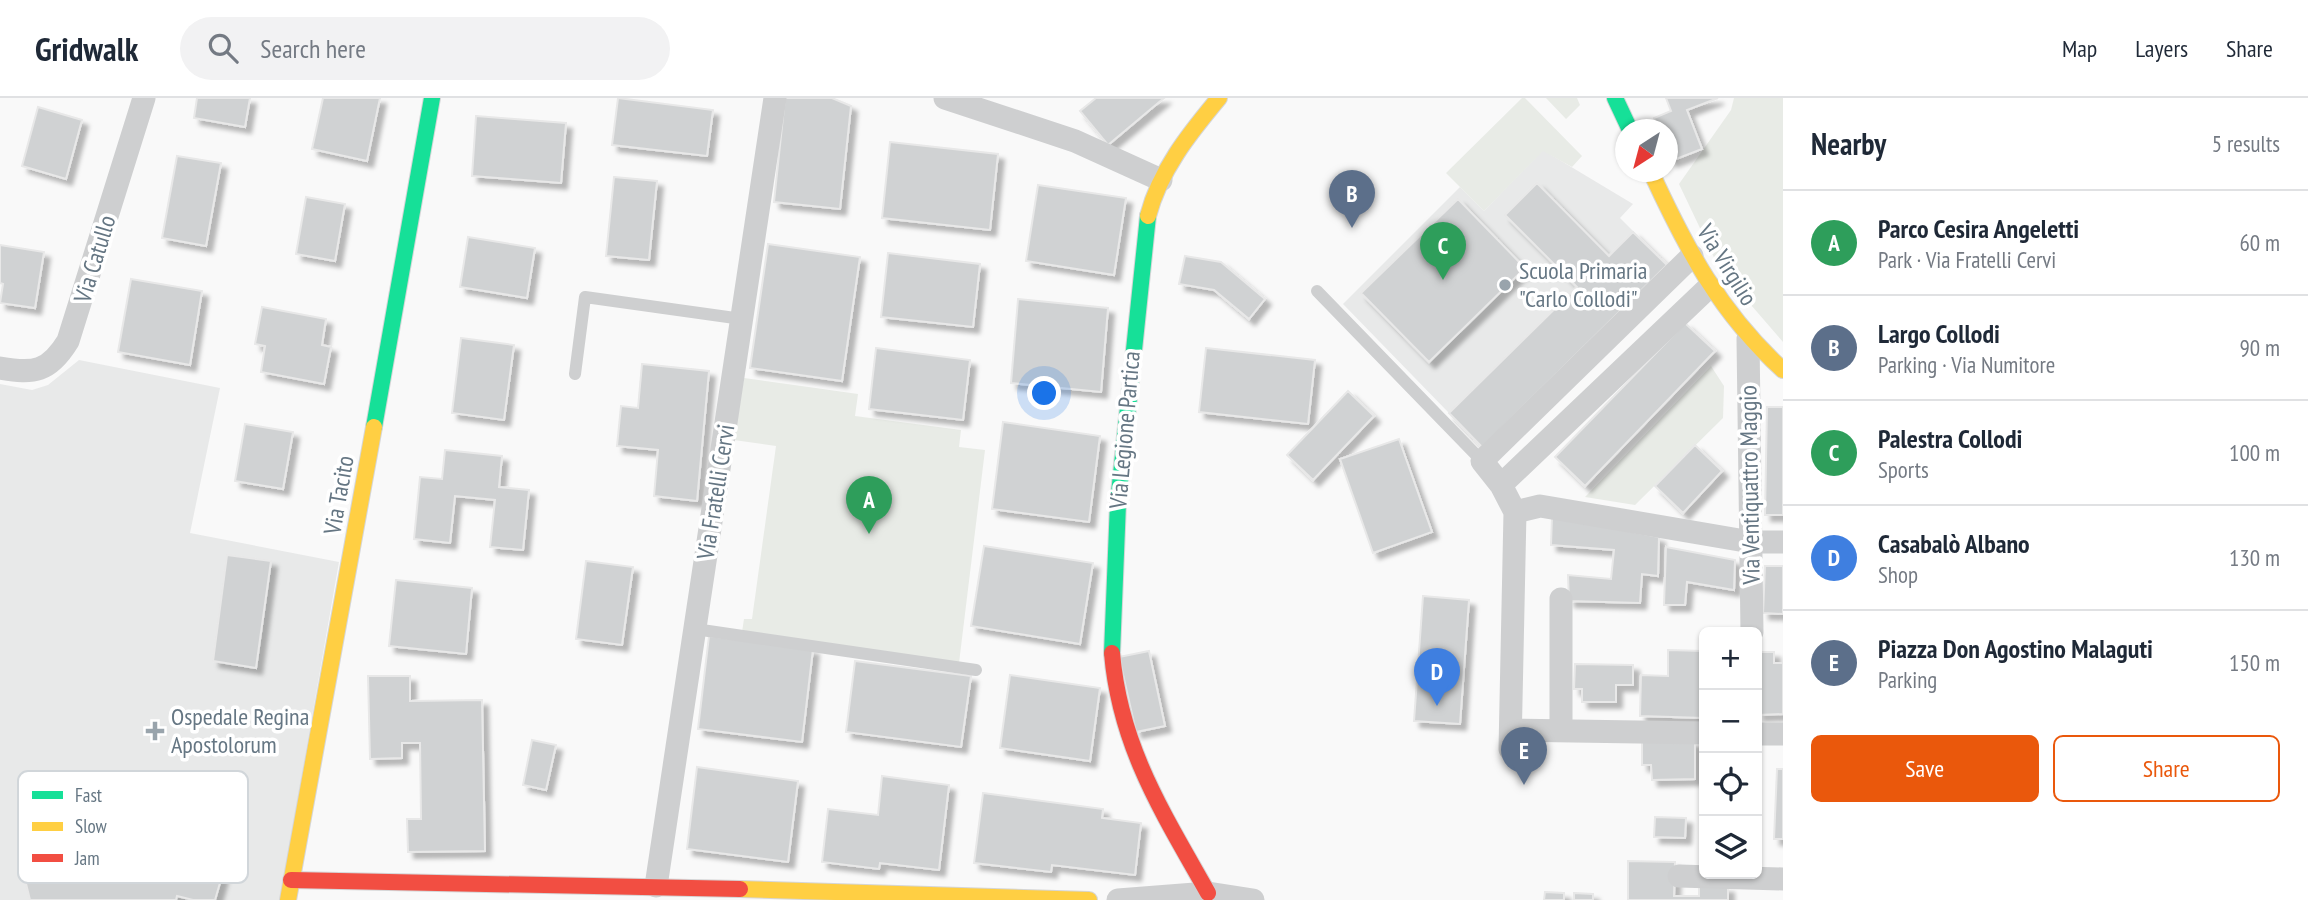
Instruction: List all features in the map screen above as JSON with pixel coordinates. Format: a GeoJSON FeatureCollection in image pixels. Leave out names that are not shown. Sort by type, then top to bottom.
{"type":"FeatureCollection","features":[{"type":"Feature","properties":{"kind":"street","name":"Via Catullo"},"geometry":{"type":"LineString","coordinates":[[0,368],[22,372],[41,369],[53,361],[68,341],[144,98]]}},
{"type":"Feature","properties":{"kind":"street","name":"Via Tacito"},"geometry":{"type":"LineString","coordinates":[[288,900],[432,98]]}},
{"type":"Feature","properties":{"kind":"street","name":"Via Fratelli Cervi"},"geometry":{"type":"LineString","coordinates":[[656,886],[775,98]]}},
{"type":"Feature","properties":{"kind":"street"},"geometry":{"type":"LineString","coordinates":[[945,98],[1056,134],[1161,180]]}},
{"type":"Feature","properties":{"kind":"street","name":"Via Legione Partica"},"geometry":{"type":"LineString","coordinates":[[1208,893],[1159,805],[1133,751],[1118,699],[1112,653],[1118,503],[1142,242],[1148,213],[1178,148],[1219,98]]}},
{"type":"Feature","properties":{"kind":"street"},"geometry":{"type":"LineString","coordinates":[[1615,98],[1625,119]]}},
{"type":"Feature","properties":{"kind":"street","name":"Via Virgilio"},"geometry":{"type":"LineString","coordinates":[[1655,182],[1709,287],[1748,339],[1783,370]]}},
{"type":"Feature","properties":{"kind":"street"},"geometry":{"type":"LineString","coordinates":[[1692,256],[1482,461],[1501,485],[1515,512],[1510,740],[1561,731],[1699,733]]}},
{"type":"Feature","properties":{"kind":"street"},"geometry":{"type":"LineString","coordinates":[[1501,485],[1709,287]]}},
{"type":"Feature","properties":{"kind":"street","name":"Via Ventiquattro Maggio"},"geometry":{"type":"LineString","coordinates":[[1748,339],[1752,627]]}},
{"type":"Feature","properties":{"kind":"street"},"geometry":{"type":"LineString","coordinates":[[1515,512],[1540,506],[1751,542],[1783,542]]}},
{"type":"Feature","properties":{"kind":"street"},"geometry":{"type":"LineString","coordinates":[[1561,599],[1561,731]]}},
{"type":"Feature","properties":{"kind":"street"},"geometry":{"type":"LineString","coordinates":[[1762,734],[1783,734]]}},
{"type":"Feature","properties":{"kind":"street"},"geometry":{"type":"LineString","coordinates":[[1679,876],[1754,884],[1783,879]]}},
{"type":"Feature","properties":{"kind":"street"},"geometry":{"type":"LineString","coordinates":[[291,880],[656,886],[1089,900]]}},
{"type":"Feature","properties":{"kind":"street"},"geometry":{"type":"LineString","coordinates":[[1118,900],[1208,893],[1253,900]]}},
{"type":"Feature","properties":{"kind":"lane"},"geometry":{"type":"LineString","coordinates":[[1317,291],[1482,461]]}},
{"type":"Feature","properties":{"kind":"lane"},"geometry":{"type":"LineString","coordinates":[[575,374],[585,297],[742,319]]}},
{"type":"Feature","properties":{"kind":"lane"},"geometry":{"type":"LineString","coordinates":[[695,629],[976,670]]}},
{"type":"Feature","properties":{"kind":"shaded area"},"geometry":{"type":"Polygon","coordinates":[[[1522,98],[1582,156],[1572,167],[1543,151],[1484,211],[1446,173],[1522,98]]]}},
{"type":"Feature","properties":{"kind":"shaded area"},"geometry":{"type":"Polygon","coordinates":[[[1546,98],[1577,98],[1580,105],[1566,119],[1546,98]]]}},
{"type":"Feature","properties":{"kind":"shaded area"},"geometry":{"type":"Polygon","coordinates":[[[1734,98],[1783,98],[1783,342],[1719,268],[1679,184],[1731,110],[1734,98]]]}},
{"type":"Feature","properties":{"kind":"shaded area","name":"Scuola Primaria \"Carlo Collodi\""},"geometry":{"type":"Polygon","coordinates":[[[1543,150],[1633,204],[1620,218],[1667,265],[1482,447],[1343,304],[1460,187],[1484,211],[1543,150]]]}},
{"type":"Feature","properties":{"kind":"shaded area","name":"Ospedale Regina Apostolorum"},"geometry":{"type":"Polygon","coordinates":[[[79,360],[220,388],[190,533],[339,562],[280,900],[0,900],[0,384],[32,390],[48,385],[79,360]]]}},
{"type":"Feature","properties":{"kind":"shaded area"},"geometry":{"type":"Polygon","coordinates":[[[1711,366],[1724,386],[1723,418],[1635,505],[1585,497],[1711,366]]]}},
{"type":"Feature","properties":{"kind":"shaded area"},"geometry":{"type":"Polygon","coordinates":[[[744,378],[858,394],[855,416],[961,430],[959,447],[985,450],[959,663],[742,632],[744,619],[752,619],[776,446],[734,440],[744,378]]]}},
{"type":"Feature","properties":{"kind":"building"},"geometry":{"type":"Polygon","coordinates":[[[197,98],[250,98],[245,127],[194,118],[197,98]]]}},
{"type":"Feature","properties":{"kind":"building"},"geometry":{"type":"Polygon","coordinates":[[[323,98],[380,98],[367,161],[312,149],[323,98]]]}},
{"type":"Feature","properties":{"kind":"building"},"geometry":{"type":"Polygon","coordinates":[[[618,98],[713,110],[707,156],[612,145],[618,98]]]}},
{"type":"Feature","properties":{"kind":"building"},"geometry":{"type":"Polygon","coordinates":[[[785,98],[832,98],[851,106],[840,209],[774,202],[785,98]]]}},
{"type":"Feature","properties":{"kind":"building"},"geometry":{"type":"Polygon","coordinates":[[[1096,98],[1164,98],[1108,145],[1080,111],[1096,98]]]}},
{"type":"Feature","properties":{"kind":"building"},"geometry":{"type":"Polygon","coordinates":[[[1666,98],[1718,98],[1687,110],[1702,149],[1678,158],[1678,119],[1654,118],[1671,111],[1666,98]]]}},
{"type":"Feature","properties":{"kind":"building"},"geometry":{"type":"Polygon","coordinates":[[[38,107],[82,120],[66,179],[22,166],[38,107]]]}},
{"type":"Feature","properties":{"kind":"building"},"geometry":{"type":"Polygon","coordinates":[[[476,116],[566,123],[561,183],[472,176],[476,116]]]}},
{"type":"Feature","properties":{"kind":"building"},"geometry":{"type":"Polygon","coordinates":[[[890,142],[998,154],[990,230],[882,218],[890,142]]]}},
{"type":"Feature","properties":{"kind":"building"},"geometry":{"type":"Polygon","coordinates":[[[177,156],[221,163],[206,246],[162,238],[177,156]]]}},
{"type":"Feature","properties":{"kind":"building"},"geometry":{"type":"Polygon","coordinates":[[[614,177],[657,181],[649,260],[606,256],[614,177]]]}},
{"type":"Feature","properties":{"kind":"building"},"geometry":{"type":"Polygon","coordinates":[[[1537,183],[1609,256],[1633,232],[1667,265],[1482,447],[1449,413],[1577,287],[1505,215],[1537,183]]]}},
{"type":"Feature","properties":{"kind":"building"},"geometry":{"type":"Polygon","coordinates":[[[1038,185],[1126,198],[1114,275],[1026,261],[1038,185]]]}},
{"type":"Feature","properties":{"kind":"building"},"geometry":{"type":"Polygon","coordinates":[[[306,197],[345,204],[335,261],[296,254],[306,197]]]}},
{"type":"Feature","properties":{"kind":"building"},"geometry":{"type":"Polygon","coordinates":[[[1458,199],[1525,268],[1429,362],[1361,293],[1458,199]]]}},
{"type":"Feature","properties":{"kind":"building"},"geometry":{"type":"Polygon","coordinates":[[[468,237],[535,248],[527,298],[460,287],[468,237]]]}},
{"type":"Feature","properties":{"kind":"building"},"geometry":{"type":"Polygon","coordinates":[[[768,244],[860,257],[842,381],[750,368],[768,244]]]}},
{"type":"Feature","properties":{"kind":"building"},"geometry":{"type":"Polygon","coordinates":[[[0,245],[44,252],[35,308],[0,303],[3,284],[0,283],[0,245]]]}},
{"type":"Feature","properties":{"kind":"building"},"geometry":{"type":"Polygon","coordinates":[[[888,253],[980,264],[973,327],[881,317],[888,253]]]}},
{"type":"Feature","properties":{"kind":"building"},"geometry":{"type":"Polygon","coordinates":[[[1185,256],[1221,262],[1265,299],[1249,319],[1214,290],[1179,284],[1185,256]]]}},
{"type":"Feature","properties":{"kind":"building"},"geometry":{"type":"Polygon","coordinates":[[[131,279],[202,291],[190,365],[118,352],[131,279]]]}},
{"type":"Feature","properties":{"kind":"building"},"geometry":{"type":"Polygon","coordinates":[[[1018,299],[1108,308],[1101,392],[1011,383],[1018,299]]]}},
{"type":"Feature","properties":{"kind":"building"},"geometry":{"type":"Polygon","coordinates":[[[262,307],[326,319],[322,345],[331,347],[324,384],[261,372],[265,346],[255,344],[262,307]]]}},
{"type":"Feature","properties":{"kind":"building"},"geometry":{"type":"Polygon","coordinates":[[[1685,323],[1715,351],[1585,486],[1555,457],[1685,323]]]}},
{"type":"Feature","properties":{"kind":"building"},"geometry":{"type":"Polygon","coordinates":[[[461,338],[514,345],[504,420],[452,413],[461,338]]]}},
{"type":"Feature","properties":{"kind":"building"},"geometry":{"type":"Polygon","coordinates":[[[876,348],[970,360],[963,420],[869,409],[876,348]]]}},
{"type":"Feature","properties":{"kind":"building"},"geometry":{"type":"Polygon","coordinates":[[[1206,348],[1315,360],[1308,424],[1199,412],[1206,348]]]}},
{"type":"Feature","properties":{"kind":"building"},"geometry":{"type":"Polygon","coordinates":[[[642,364],[709,371],[697,501],[654,496],[658,450],[617,446],[621,406],[638,408],[642,364]]]}},
{"type":"Feature","properties":{"kind":"building"},"geometry":{"type":"Polygon","coordinates":[[[1348,391],[1374,416],[1313,480],[1287,455],[1348,391]]]}},
{"type":"Feature","properties":{"kind":"building"},"geometry":{"type":"Polygon","coordinates":[[[1767,407],[1783,407],[1783,515],[1765,515],[1767,407]]]}},
{"type":"Feature","properties":{"kind":"building"},"geometry":{"type":"Polygon","coordinates":[[[1003,422],[1100,436],[1089,522],[992,509],[1003,422]]]}},
{"type":"Feature","properties":{"kind":"building"},"geometry":{"type":"Polygon","coordinates":[[[245,424],[293,432],[283,489],[235,481],[245,424]]]}},
{"type":"Feature","properties":{"kind":"building"},"geometry":{"type":"Polygon","coordinates":[[[1399,439],[1432,532],[1373,553],[1340,459],[1399,439]]]}},
{"type":"Feature","properties":{"kind":"building"},"geometry":{"type":"Polygon","coordinates":[[[1695,445],[1722,471],[1683,513],[1655,486],[1695,445]]]}},
{"type":"Feature","properties":{"kind":"building"},"geometry":{"type":"Polygon","coordinates":[[[445,450],[502,456],[499,487],[529,490],[523,550],[490,547],[495,500],[455,496],[450,543],[414,539],[420,477],[442,479],[445,450]]]}},
{"type":"Feature","properties":{"kind":"building"},"geometry":{"type":"Polygon","coordinates":[[[1552,516],[1659,537],[1658,576],[1642,574],[1640,603],[1569,601],[1568,575],[1611,579],[1614,550],[1551,545],[1552,516]]]}},
{"type":"Feature","properties":{"kind":"building"},"geometry":{"type":"Polygon","coordinates":[[[984,546],[1093,563],[1080,644],[971,626],[984,546]]]}},
{"type":"Feature","properties":{"kind":"building"},"geometry":{"type":"Polygon","coordinates":[[[1666,547],[1735,560],[1734,590],[1687,582],[1685,605],[1664,605],[1666,547]]]}},
{"type":"Feature","properties":{"kind":"building"},"geometry":{"type":"Polygon","coordinates":[[[227,555],[271,561],[256,668],[213,661],[227,555]]]}},
{"type":"Feature","properties":{"kind":"building"},"geometry":{"type":"Polygon","coordinates":[[[586,561],[633,567],[622,645],[576,639],[586,561]]]}},
{"type":"Feature","properties":{"kind":"building"},"geometry":{"type":"Polygon","coordinates":[[[1765,566],[1783,566],[1783,614],[1763,613],[1765,566]]]}},
{"type":"Feature","properties":{"kind":"building"},"geometry":{"type":"Polygon","coordinates":[[[396,580],[472,588],[466,654],[389,646],[396,580]]]}},
{"type":"Feature","properties":{"kind":"building"},"geometry":{"type":"Polygon","coordinates":[[[1423,596],[1469,600],[1460,724],[1414,721],[1423,596]]]}},
{"type":"Feature","properties":{"kind":"building"},"geometry":{"type":"Polygon","coordinates":[[[709,636],[813,649],[802,742],[698,729],[709,636]]]}},
{"type":"Feature","properties":{"kind":"building"},"geometry":{"type":"Polygon","coordinates":[[[1668,650],[1699,651],[1699,718],[1640,716],[1641,675],[1668,676],[1668,650]]]}},
{"type":"Feature","properties":{"kind":"building"},"geometry":{"type":"Polygon","coordinates":[[[1149,651],[1165,726],[1136,732],[1119,657],[1149,651]]]}},
{"type":"Feature","properties":{"kind":"building"},"geometry":{"type":"Polygon","coordinates":[[[1762,652],[1774,652],[1774,663],[1783,663],[1783,714],[1762,715],[1762,652]]]}},
{"type":"Feature","properties":{"kind":"building"},"geometry":{"type":"Polygon","coordinates":[[[855,661],[971,676],[961,747],[846,732],[855,661]]]}},
{"type":"Feature","properties":{"kind":"building"},"geometry":{"type":"Polygon","coordinates":[[[1575,664],[1633,665],[1633,685],[1616,685],[1616,702],[1582,702],[1582,689],[1574,689],[1575,664]]]}},
{"type":"Feature","properties":{"kind":"building"},"geometry":{"type":"Polygon","coordinates":[[[1010,675],[1100,688],[1090,761],[1000,748],[1010,675]]]}},
{"type":"Feature","properties":{"kind":"building"},"geometry":{"type":"Polygon","coordinates":[[[368,676],[410,676],[410,701],[482,700],[485,851],[408,852],[407,819],[421,819],[420,743],[402,743],[402,758],[370,759],[368,676]]]}},
{"type":"Feature","properties":{"kind":"building"},"geometry":{"type":"Polygon","coordinates":[[[532,740],[556,745],[546,790],[523,785],[532,740]]]}},
{"type":"Feature","properties":{"kind":"building"},"geometry":{"type":"Polygon","coordinates":[[[1642,741],[1695,741],[1695,779],[1652,780],[1651,765],[1642,765],[1642,741]]]}},
{"type":"Feature","properties":{"kind":"building"},"geometry":{"type":"Polygon","coordinates":[[[697,767],[798,781],[788,862],[687,849],[697,767]]]}},
{"type":"Feature","properties":{"kind":"building"},"geometry":{"type":"Polygon","coordinates":[[[1777,769],[1783,769],[1783,839],[1774,839],[1777,769]]]}},
{"type":"Feature","properties":{"kind":"building"},"geometry":{"type":"Polygon","coordinates":[[[882,776],[949,785],[939,870],[880,863],[879,869],[822,862],[828,809],[878,815],[882,776]]]}},
{"type":"Feature","properties":{"kind":"building"},"geometry":{"type":"Polygon","coordinates":[[[983,793],[1103,809],[1102,818],[1141,823],[1135,875],[1052,865],[1051,872],[974,863],[983,793]]]}},
{"type":"Feature","properties":{"kind":"building"},"geometry":{"type":"Polygon","coordinates":[[[1655,817],[1686,818],[1685,838],[1654,837],[1655,817]]]}},
{"type":"Feature","properties":{"kind":"building"},"geometry":{"type":"Polygon","coordinates":[[[1628,861],[1675,862],[1674,896],[1699,896],[1699,887],[1728,887],[1728,900],[1628,900],[1628,861]]]}},
{"type":"Feature","properties":{"kind":"building"},"geometry":{"type":"Polygon","coordinates":[[[26,883],[220,883],[215,900],[193,900],[177,896],[176,900],[30,900],[26,883]]]}},
{"type":"Feature","properties":{"kind":"building"},"geometry":{"type":"Polygon","coordinates":[[[1545,892],[1564,893],[1564,900],[1544,900],[1545,892]]]}},
{"type":"Feature","properties":{"kind":"building"},"geometry":{"type":"Polygon","coordinates":[[[1574,893],[1593,894],[1593,900],[1574,900],[1574,893]]]}},
{"type":"Feature","properties":{"kind":"traffic: fast"},"geometry":{"type":"LineString","coordinates":[[374,427],[432,98]]}},
{"type":"Feature","properties":{"kind":"traffic: fast"},"geometry":{"type":"LineString","coordinates":[[1615,98],[1625,119]]}},
{"type":"Feature","properties":{"kind":"traffic: fast"},"geometry":{"type":"LineString","coordinates":[[1112,653],[1118,503],[1148,216]]}},
{"type":"Feature","properties":{"kind":"traffic: slow"},"geometry":{"type":"LineString","coordinates":[[1148,216],[1168,168],[1219,98]]}},
{"type":"Feature","properties":{"kind":"traffic: slow"},"geometry":{"type":"LineString","coordinates":[[1656,182],[1706,278],[1741,326],[1783,370]]}},
{"type":"Feature","properties":{"kind":"traffic: slow"},"geometry":{"type":"LineString","coordinates":[[288,900],[374,427]]}},
{"type":"Feature","properties":{"kind":"traffic: slow"},"geometry":{"type":"LineString","coordinates":[[740,889],[1089,900]]}},
{"type":"Feature","properties":{"kind":"traffic: jam"},"geometry":{"type":"LineString","coordinates":[[1112,653],[1124,719],[1134,749],[1160,807],[1208,893]]}},
{"type":"Feature","properties":{"kind":"traffic: jam"},"geometry":{"type":"LineString","coordinates":[[291,880],[740,889]]}},
{"type":"Feature","properties":{"kind":"place","name":"Largo Collodi"},"geometry":{"type":"Point","coordinates":[1352,228]}},
{"type":"Feature","properties":{"kind":"place","name":"Palestra Collodi"},"geometry":{"type":"Point","coordinates":[1443,280]}},
{"type":"Feature","properties":{"kind":"place","name":"Scuola Primaria \"Carlo Collodi\""},"geometry":{"type":"Point","coordinates":[1505,285]}},
{"type":"Feature","properties":{"kind":"place","name":"Parco Cesira Angeletti"},"geometry":{"type":"Point","coordinates":[869,534]}},
{"type":"Feature","properties":{"kind":"place","name":"Casabalò Albano"},"geometry":{"type":"Point","coordinates":[1437,706]}},
{"type":"Feature","properties":{"kind":"place","name":"Ospedale Regina Apostolorum"},"geometry":{"type":"Point","coordinates":[155,731]}},
{"type":"Feature","properties":{"kind":"place","name":"Piazza Don Agostino Malaguti"},"geometry":{"type":"Point","coordinates":[1524,785]}}]}
